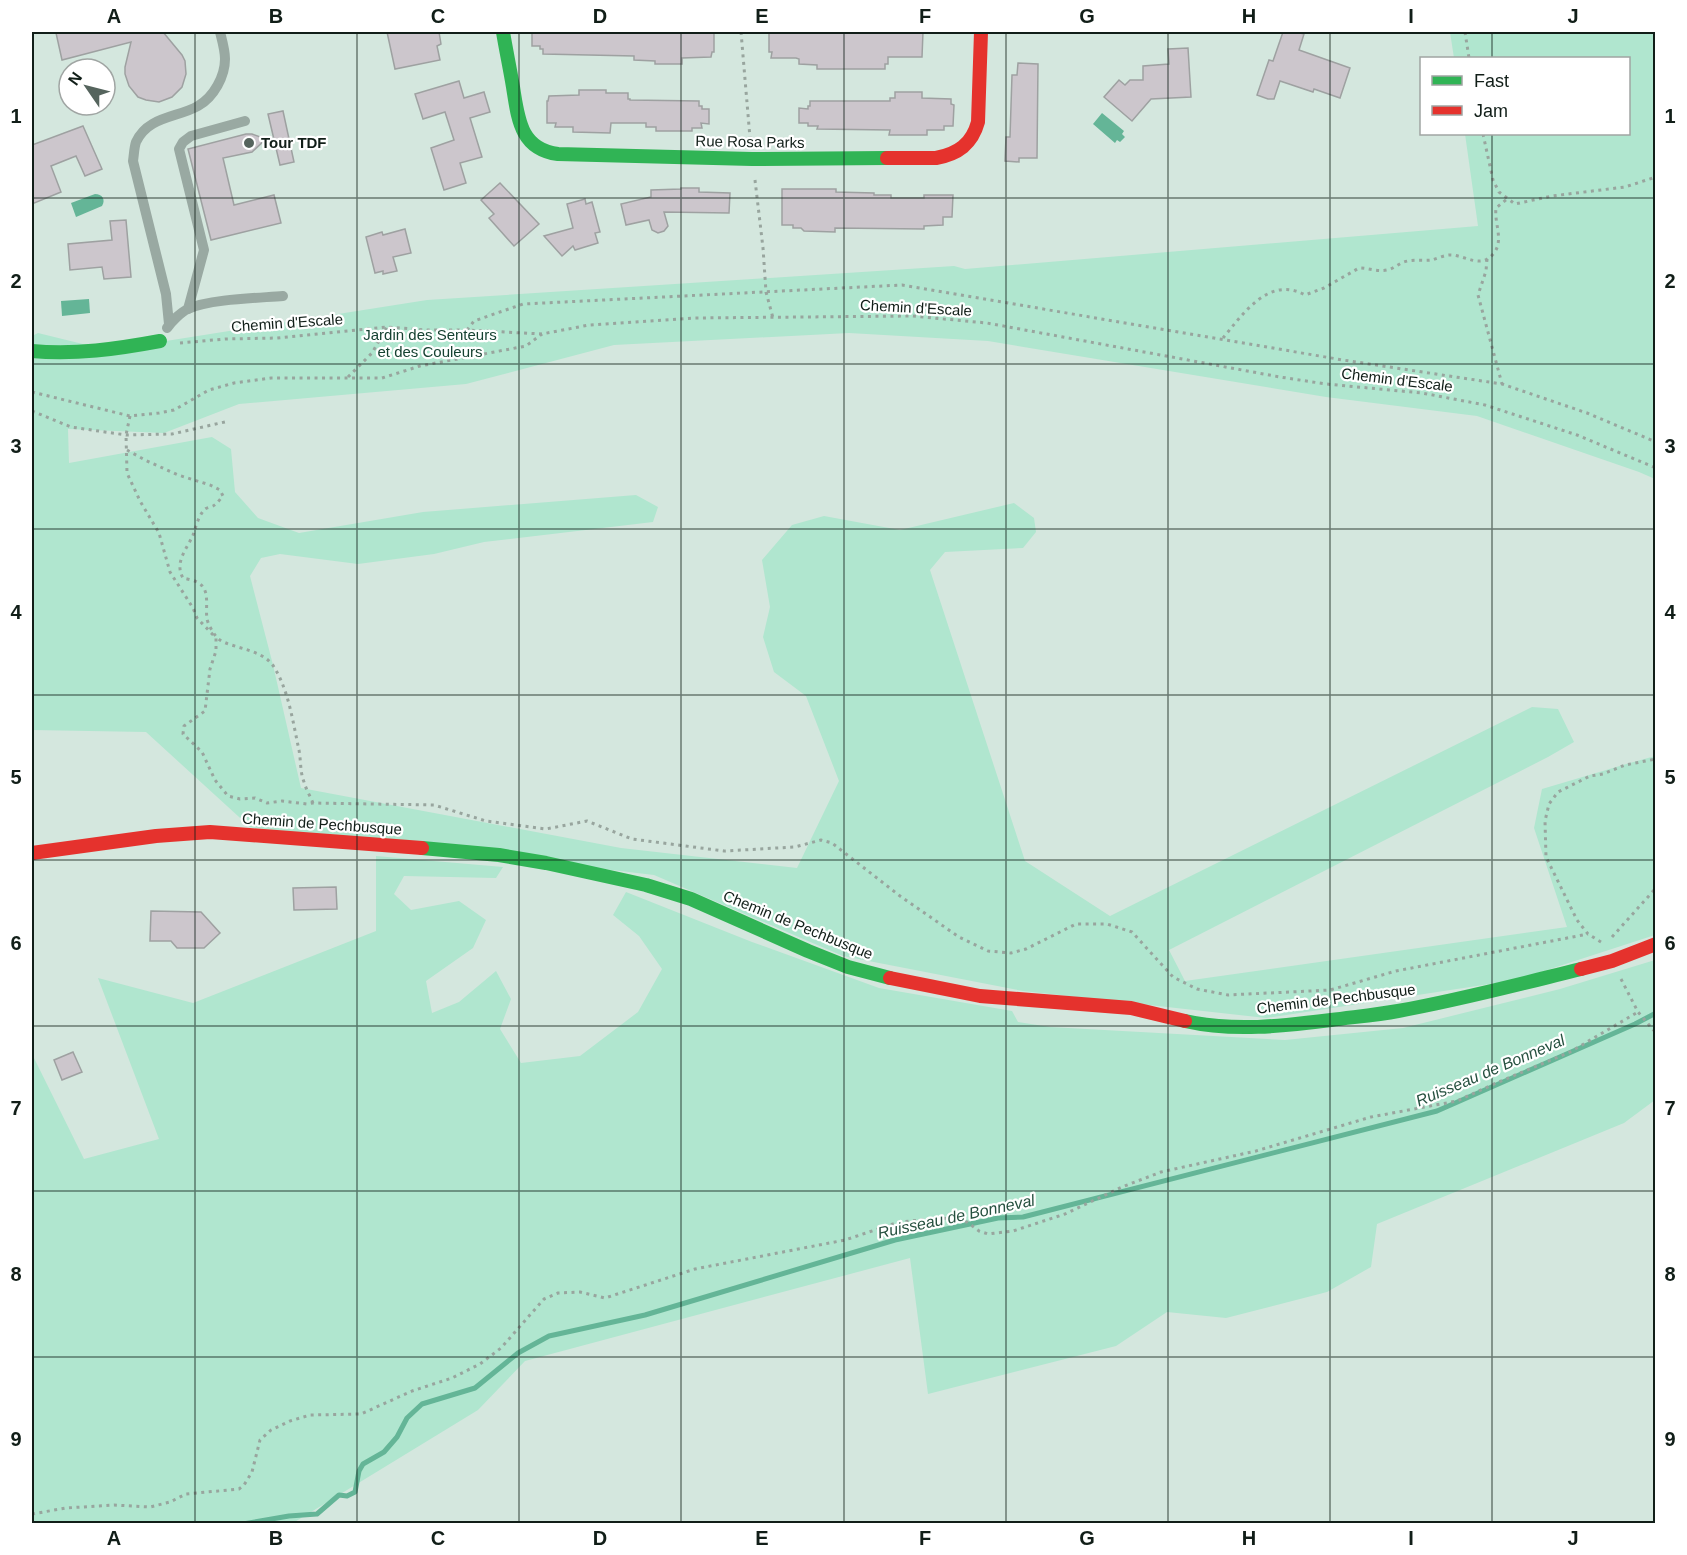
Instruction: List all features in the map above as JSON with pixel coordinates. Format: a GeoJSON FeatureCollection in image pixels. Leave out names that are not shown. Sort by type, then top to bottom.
{"type":"FeatureCollection","features":[{"type":"Feature","properties":{"kind":"street","name":"Rue Rosa Parks"},"geometry":{"type":"LineString","coordinates":[[503,32],[519,122],[530,142],[543,151],[558,154],[752,159],[936,158],[957,152],[974,136],[978,122],[981,32]]}},
{"type":"Feature","properties":{"kind":"street"},"geometry":{"type":"LineString","coordinates":[[32,351],[60,354],[124,348],[160,341]]}},
{"type":"Feature","properties":{"kind":"street","name":"Chemin de Pechbusque"},"geometry":{"type":"LineString","coordinates":[[32,853],[156,836],[210,832],[499,855],[546,863],[669,892],[691,899],[838,963],[897,980],[980,996],[1131,1008],[1200,1024],[1234,1027],[1295,1024],[1398,1011],[1506,988],[1612,960],[1656,944]]}},
{"type":"Feature","properties":{"kind":"lane"},"geometry":{"type":"LineString","coordinates":[[169,324],[166,294],[133,161],[136,143],[145,129],[158,120],[199,105],[213,93],[221,79],[225,60],[220,32]]}},
{"type":"Feature","properties":{"kind":"lane"},"geometry":{"type":"LineString","coordinates":[[188,309],[204,250],[179,150],[183,142],[191,136],[245,121]]}},
{"type":"Feature","properties":{"kind":"lane"},"geometry":{"type":"LineString","coordinates":[[160,341],[169,324],[188,309],[213,303],[283,296]]}},
{"type":"Feature","properties":{"kind":"path"},"geometry":{"type":"LineString","coordinates":[[741,32],[766,292],[773,318]]}},
{"type":"Feature","properties":{"kind":"path"},"geometry":{"type":"LineString","coordinates":[[1465,32],[1469,57]]}},
{"type":"Feature","properties":{"kind":"path"},"geometry":{"type":"LineString","coordinates":[[1483,135],[1493,180],[1499,192],[1515,204],[1552,196],[1626,187],[1656,177]]}},
{"type":"Feature","properties":{"kind":"path"},"geometry":{"type":"LineString","coordinates":[[1223,339],[1257,300],[1272,291],[1295,289],[1305,295],[1324,288],[1359,268],[1389,270],[1405,261],[1431,260],[1450,255],[1478,262],[1487,259],[1495,252],[1499,235],[1495,219],[1496,208],[1507,199]]}},
{"type":"Feature","properties":{"kind":"path"},"geometry":{"type":"LineString","coordinates":[[1487,259],[1486,271],[1478,295],[1502,384]]}},
{"type":"Feature","properties":{"kind":"path"},"geometry":{"type":"LineString","coordinates":[[467,330],[474,321],[523,304],[902,285],[1343,360],[1502,384],[1587,413],[1656,442]]}},
{"type":"Feature","properties":{"kind":"path","name":"Chemin d'Escale"},"geometry":{"type":"LineString","coordinates":[[160,341],[184,343],[277,338],[387,327],[542,334],[589,325],[694,318],[912,316],[987,323],[1280,377],[1326,384],[1422,393],[1485,405],[1577,435],[1656,468]]}},
{"type":"Feature","properties":{"kind":"path"},"geometry":{"type":"LineString","coordinates":[[348,377],[372,354],[387,327]]}},
{"type":"Feature","properties":{"kind":"path"},"geometry":{"type":"LineString","coordinates":[[32,393],[130,416],[159,413],[174,410],[209,390],[234,383],[271,378],[382,378],[420,366],[526,346],[542,334]]}},
{"type":"Feature","properties":{"kind":"path"},"geometry":{"type":"LineString","coordinates":[[32,411],[71,427],[126,435],[172,434],[229,421]]}},
{"type":"Feature","properties":{"kind":"path"},"geometry":{"type":"LineString","coordinates":[[130,416],[126,435],[127,473],[159,533],[170,572],[197,618],[216,638],[255,652],[273,665],[282,682],[289,704],[303,780],[313,803]]}},
{"type":"Feature","properties":{"kind":"path"},"geometry":{"type":"LineString","coordinates":[[127,450],[178,475],[210,485],[220,490],[223,496],[215,505],[205,509],[195,526],[180,563],[180,572],[183,578],[198,582],[205,589],[207,621],[216,638],[216,651],[210,669],[205,711],[184,726],[183,734],[202,752],[215,780],[228,796],[240,799],[255,798],[267,803],[282,801],[307,804],[434,805],[486,820],[546,829],[587,821],[632,839],[724,851],[795,847],[821,840],[832,843],[900,896],[959,937],[988,951],[1011,953],[1026,949],[1076,924],[1107,924],[1132,932],[1173,977],[1197,989],[1228,995],[1330,990],[1396,971],[1588,934],[1577,920],[1546,857],[1545,821],[1549,804],[1558,792],[1590,776],[1603,774],[1625,765],[1656,759]]}},
{"type":"Feature","properties":{"kind":"path"},"geometry":{"type":"LineString","coordinates":[[1611,937],[1656,888]]}},
{"type":"Feature","properties":{"kind":"path"},"geometry":{"type":"LineString","coordinates":[[1612,960],[1638,1012],[1656,1033]]}},
{"type":"Feature","properties":{"kind":"path"},"geometry":{"type":"LineString","coordinates":[[32,1514],[66,1508],[114,1505],[150,1507],[170,1502],[186,1494],[239,1489],[252,1472],[260,1440],[272,1430],[290,1420],[310,1415],[361,1414],[412,1391],[452,1378],[480,1364],[501,1348],[544,1299],[558,1293],[580,1292],[605,1298],[695,1269],[845,1240],[899,1222],[943,1218],[967,1222],[979,1231],[988,1234],[1013,1231],[1065,1214],[1122,1187],[1161,1172],[1256,1151],[1371,1117],[1457,1101],[1570,1052],[1638,1012]]}},
{"type":"Feature","properties":{"kind":"green space","name":"Jardin des Senteurs et des Couleurs"},"geometry":{"type":"Polygon","coordinates":[[[1450,32],[1655,32],[1655,479],[1477,416],[1326,397],[988,341],[849,333],[614,345],[466,384],[239,404],[164,433],[68,429],[69,463],[212,437],[231,449],[235,492],[258,518],[299,533],[423,512],[636,495],[658,507],[653,522],[484,542],[434,554],[358,564],[280,554],[261,558],[250,576],[301,788],[621,848],[797,868],[839,781],[806,696],[774,672],[763,637],[770,607],[762,560],[792,525],[824,516],[900,530],[1014,503],[1034,518],[1036,532],[1023,548],[945,552],[930,570],[1025,861],[1110,916],[1532,707],[1558,709],[1574,742],[1169,950],[1185,981],[1567,927],[1534,828],[1542,789],[1655,756],[1655,935],[1516,980],[1266,1018],[1023,991],[843,956],[654,875],[250,827],[146,732],[32,730],[32,336],[38,333],[99,348],[166,341],[427,300],[954,266],[965,269],[1478,226],[1465,135],[1630,135],[1630,57],[1454,57],[1450,32]]]}},
{"type":"Feature","properties":{"kind":"green space"},"geometry":{"type":"Polygon","coordinates":[[[376,856],[503,867],[496,878],[404,876],[394,894],[411,910],[459,901],[486,920],[473,948],[426,981],[432,1013],[459,1002],[496,971],[511,999],[500,1029],[521,1063],[580,1056],[638,1012],[662,969],[639,936],[613,915],[626,892],[752,942],[879,988],[1012,1011],[1018,1022],[1050,1027],[1285,1040],[1403,1028],[1560,989],[1655,960],[1655,1100],[1624,1123],[1377,1224],[1371,1267],[1327,1292],[1226,1318],[1167,1312],[1116,1346],[928,1394],[910,1258],[525,1361],[478,1410],[293,1523],[32,1523],[32,1054],[84,1159],[159,1139],[98,978],[193,1003],[376,931],[376,856]]]}},
{"type":"Feature","properties":{"kind":"shaded area"},"geometry":{"type":"Polygon","coordinates":[[[1102,113],[1124,131],[1122,134],[1125,137],[1120,142],[1117,140],[1115,143],[1093,124],[1102,113]]]}},
{"type":"Feature","properties":{"kind":"shaded area"},"geometry":{"type":"Polygon","coordinates":[[[95,194],[103,197],[102,206],[76,217],[71,203],[95,194]]]}},
{"type":"Feature","properties":{"kind":"shaded area"},"geometry":{"type":"Polygon","coordinates":[[[89,299],[90,313],[62,316],[61,301],[89,299]]]}},
{"type":"Feature","properties":{"kind":"building"},"geometry":{"type":"Polygon","coordinates":[[[163,32],[185,61],[186,74],[182,87],[172,97],[159,102],[138,97],[129,86],[125,74],[131,42],[74,57],[61,57],[56,33],[163,32]]]}},
{"type":"Feature","properties":{"kind":"building"},"geometry":{"type":"Polygon","coordinates":[[[387,32],[439,32],[441,44],[437,46],[440,60],[395,69],[387,32]]]}},
{"type":"Feature","properties":{"kind":"building"},"geometry":{"type":"Polygon","coordinates":[[[532,32],[714,32],[714,52],[711,57],[682,58],[682,64],[655,64],[655,61],[634,60],[634,56],[543,54],[540,46],[532,46],[532,32]]]}},
{"type":"Feature","properties":{"kind":"building"},"geometry":{"type":"Polygon","coordinates":[[[769,32],[923,32],[922,57],[888,57],[885,69],[817,69],[817,65],[799,64],[799,59],[796,58],[771,58],[769,32]]]}},
{"type":"Feature","properties":{"kind":"building"},"geometry":{"type":"Polygon","coordinates":[[[1283,32],[1304,34],[1299,50],[1350,68],[1340,98],[1280,81],[1274,99],[1257,95],[1269,60],[1273,61],[1283,32]]]}},
{"type":"Feature","properties":{"kind":"building"},"geometry":{"type":"Polygon","coordinates":[[[1188,48],[1191,97],[1151,99],[1132,121],[1104,97],[1119,80],[1125,85],[1130,80],[1143,80],[1143,66],[1169,64],[1168,49],[1188,48]]]}},
{"type":"Feature","properties":{"kind":"building"},"geometry":{"type":"Polygon","coordinates":[[[1018,63],[1038,64],[1037,158],[1019,158],[1019,162],[1005,161],[1006,137],[1010,137],[1012,75],[1017,75],[1018,63]]]}},
{"type":"Feature","properties":{"kind":"building"},"geometry":{"type":"Polygon","coordinates":[[[459,81],[464,98],[484,92],[490,112],[470,118],[482,157],[460,163],[466,183],[444,190],[431,148],[454,140],[445,112],[423,119],[415,94],[459,81]]]}},
{"type":"Feature","properties":{"kind":"building"},"geometry":{"type":"Polygon","coordinates":[[[579,90],[628,93],[630,100],[699,101],[702,109],[709,109],[709,124],[701,123],[702,128],[692,128],[692,131],[656,131],[656,127],[646,127],[646,123],[611,123],[610,133],[573,132],[573,127],[555,127],[556,123],[547,123],[549,96],[579,95],[579,90]]]}},
{"type":"Feature","properties":{"kind":"building"},"geometry":{"type":"Polygon","coordinates":[[[895,92],[922,92],[922,98],[951,99],[951,104],[954,105],[953,126],[944,126],[944,130],[927,130],[927,135],[889,135],[890,130],[817,129],[818,126],[799,123],[799,108],[808,109],[810,101],[890,101],[890,98],[895,98],[895,92]]]}},
{"type":"Feature","properties":{"kind":"building"},"geometry":{"type":"Polygon","coordinates":[[[283,111],[294,162],[280,165],[268,114],[283,111]]]}},
{"type":"Feature","properties":{"kind":"building"},"geometry":{"type":"Polygon","coordinates":[[[83,126],[102,169],[85,176],[76,156],[51,166],[61,192],[32,204],[32,145],[83,126]]]}},
{"type":"Feature","properties":{"kind":"building"},"geometry":{"type":"Polygon","coordinates":[[[246,134],[266,139],[252,152],[223,158],[234,205],[274,195],[281,223],[211,240],[188,149],[246,134]]]}},
{"type":"Feature","properties":{"kind":"building"},"geometry":{"type":"Polygon","coordinates":[[[500,183],[539,224],[514,246],[489,218],[494,214],[481,200],[500,183]]]}},
{"type":"Feature","properties":{"kind":"building"},"geometry":{"type":"Polygon","coordinates":[[[699,188],[699,192],[730,193],[729,213],[664,212],[668,226],[664,231],[658,233],[652,230],[649,220],[626,225],[621,204],[651,197],[651,190],[699,188]]]}},
{"type":"Feature","properties":{"kind":"building"},"geometry":{"type":"Polygon","coordinates":[[[782,189],[836,189],[836,192],[891,195],[891,198],[953,195],[952,217],[943,217],[943,225],[924,226],[924,229],[835,228],[835,232],[804,231],[801,228],[793,228],[793,225],[782,225],[782,189]]]}},
{"type":"Feature","properties":{"kind":"building"},"geometry":{"type":"Polygon","coordinates":[[[585,199],[586,204],[592,202],[600,232],[595,233],[598,243],[575,250],[573,246],[562,256],[544,236],[573,228],[567,204],[585,199]]]}},
{"type":"Feature","properties":{"kind":"building"},"geometry":{"type":"Polygon","coordinates":[[[126,220],[131,277],[104,279],[102,267],[70,270],[68,244],[112,240],[110,221],[126,220]]]}},
{"type":"Feature","properties":{"kind":"building"},"geometry":{"type":"Polygon","coordinates":[[[405,229],[411,253],[393,257],[397,271],[375,273],[366,237],[405,229]]]}},
{"type":"Feature","properties":{"kind":"building"},"geometry":{"type":"Polygon","coordinates":[[[336,887],[337,909],[294,910],[293,888],[336,887]]]}},
{"type":"Feature","properties":{"kind":"building"},"geometry":{"type":"Polygon","coordinates":[[[151,911],[201,912],[220,933],[204,948],[177,948],[171,941],[150,941],[151,911]]]}},
{"type":"Feature","properties":{"kind":"building"},"geometry":{"type":"Polygon","coordinates":[[[73,1052],[82,1072],[62,1080],[54,1060],[73,1052]]]}},
{"type":"Feature","properties":{"kind":"waterway","name":"Ruisseau de Bonneval"},"geometry":{"type":"LineString","coordinates":[[243,1524],[317,1514],[339,1495],[347,1496],[355,1492],[359,1471],[363,1464],[384,1452],[397,1437],[407,1418],[422,1404],[475,1388],[518,1353],[549,1336],[645,1315],[895,1240],[998,1218],[1023,1217],[1437,1111],[1656,1013]]}},
{"type":"Feature","properties":{"kind":"traffic: fast"},"geometry":{"type":"LineString","coordinates":[[503,32],[519,121],[528,139],[545,151],[558,154],[752,159],[887,158]]}},
{"type":"Feature","properties":{"kind":"traffic: fast"},"geometry":{"type":"LineString","coordinates":[[32,351],[96,350],[160,341]]}},
{"type":"Feature","properties":{"kind":"traffic: fast"},"geometry":{"type":"LineString","coordinates":[[422,848],[499,855],[646,885],[691,899],[848,967],[890,978]]}},
{"type":"Feature","properties":{"kind":"traffic: fast"},"geometry":{"type":"LineString","coordinates":[[1185,1021],[1221,1026],[1258,1027],[1373,1015],[1490,992],[1581,969]]}},
{"type":"Feature","properties":{"kind":"traffic: jam"},"geometry":{"type":"LineString","coordinates":[[887,158],[936,158],[951,154],[968,142],[978,122],[981,32]]}},
{"type":"Feature","properties":{"kind":"traffic: jam"},"geometry":{"type":"LineString","coordinates":[[32,853],[156,836],[210,832],[422,848]]}},
{"type":"Feature","properties":{"kind":"traffic: jam"},"geometry":{"type":"LineString","coordinates":[[1581,969],[1612,961],[1656,944]]}},
{"type":"Feature","properties":{"kind":"traffic: jam"},"geometry":{"type":"LineString","coordinates":[[890,978],[980,996],[1131,1008],[1185,1021]]}},
{"type":"Feature","properties":{"kind":"place","name":"Tour TDF"},"geometry":{"type":"Point","coordinates":[249,143]}}]}
